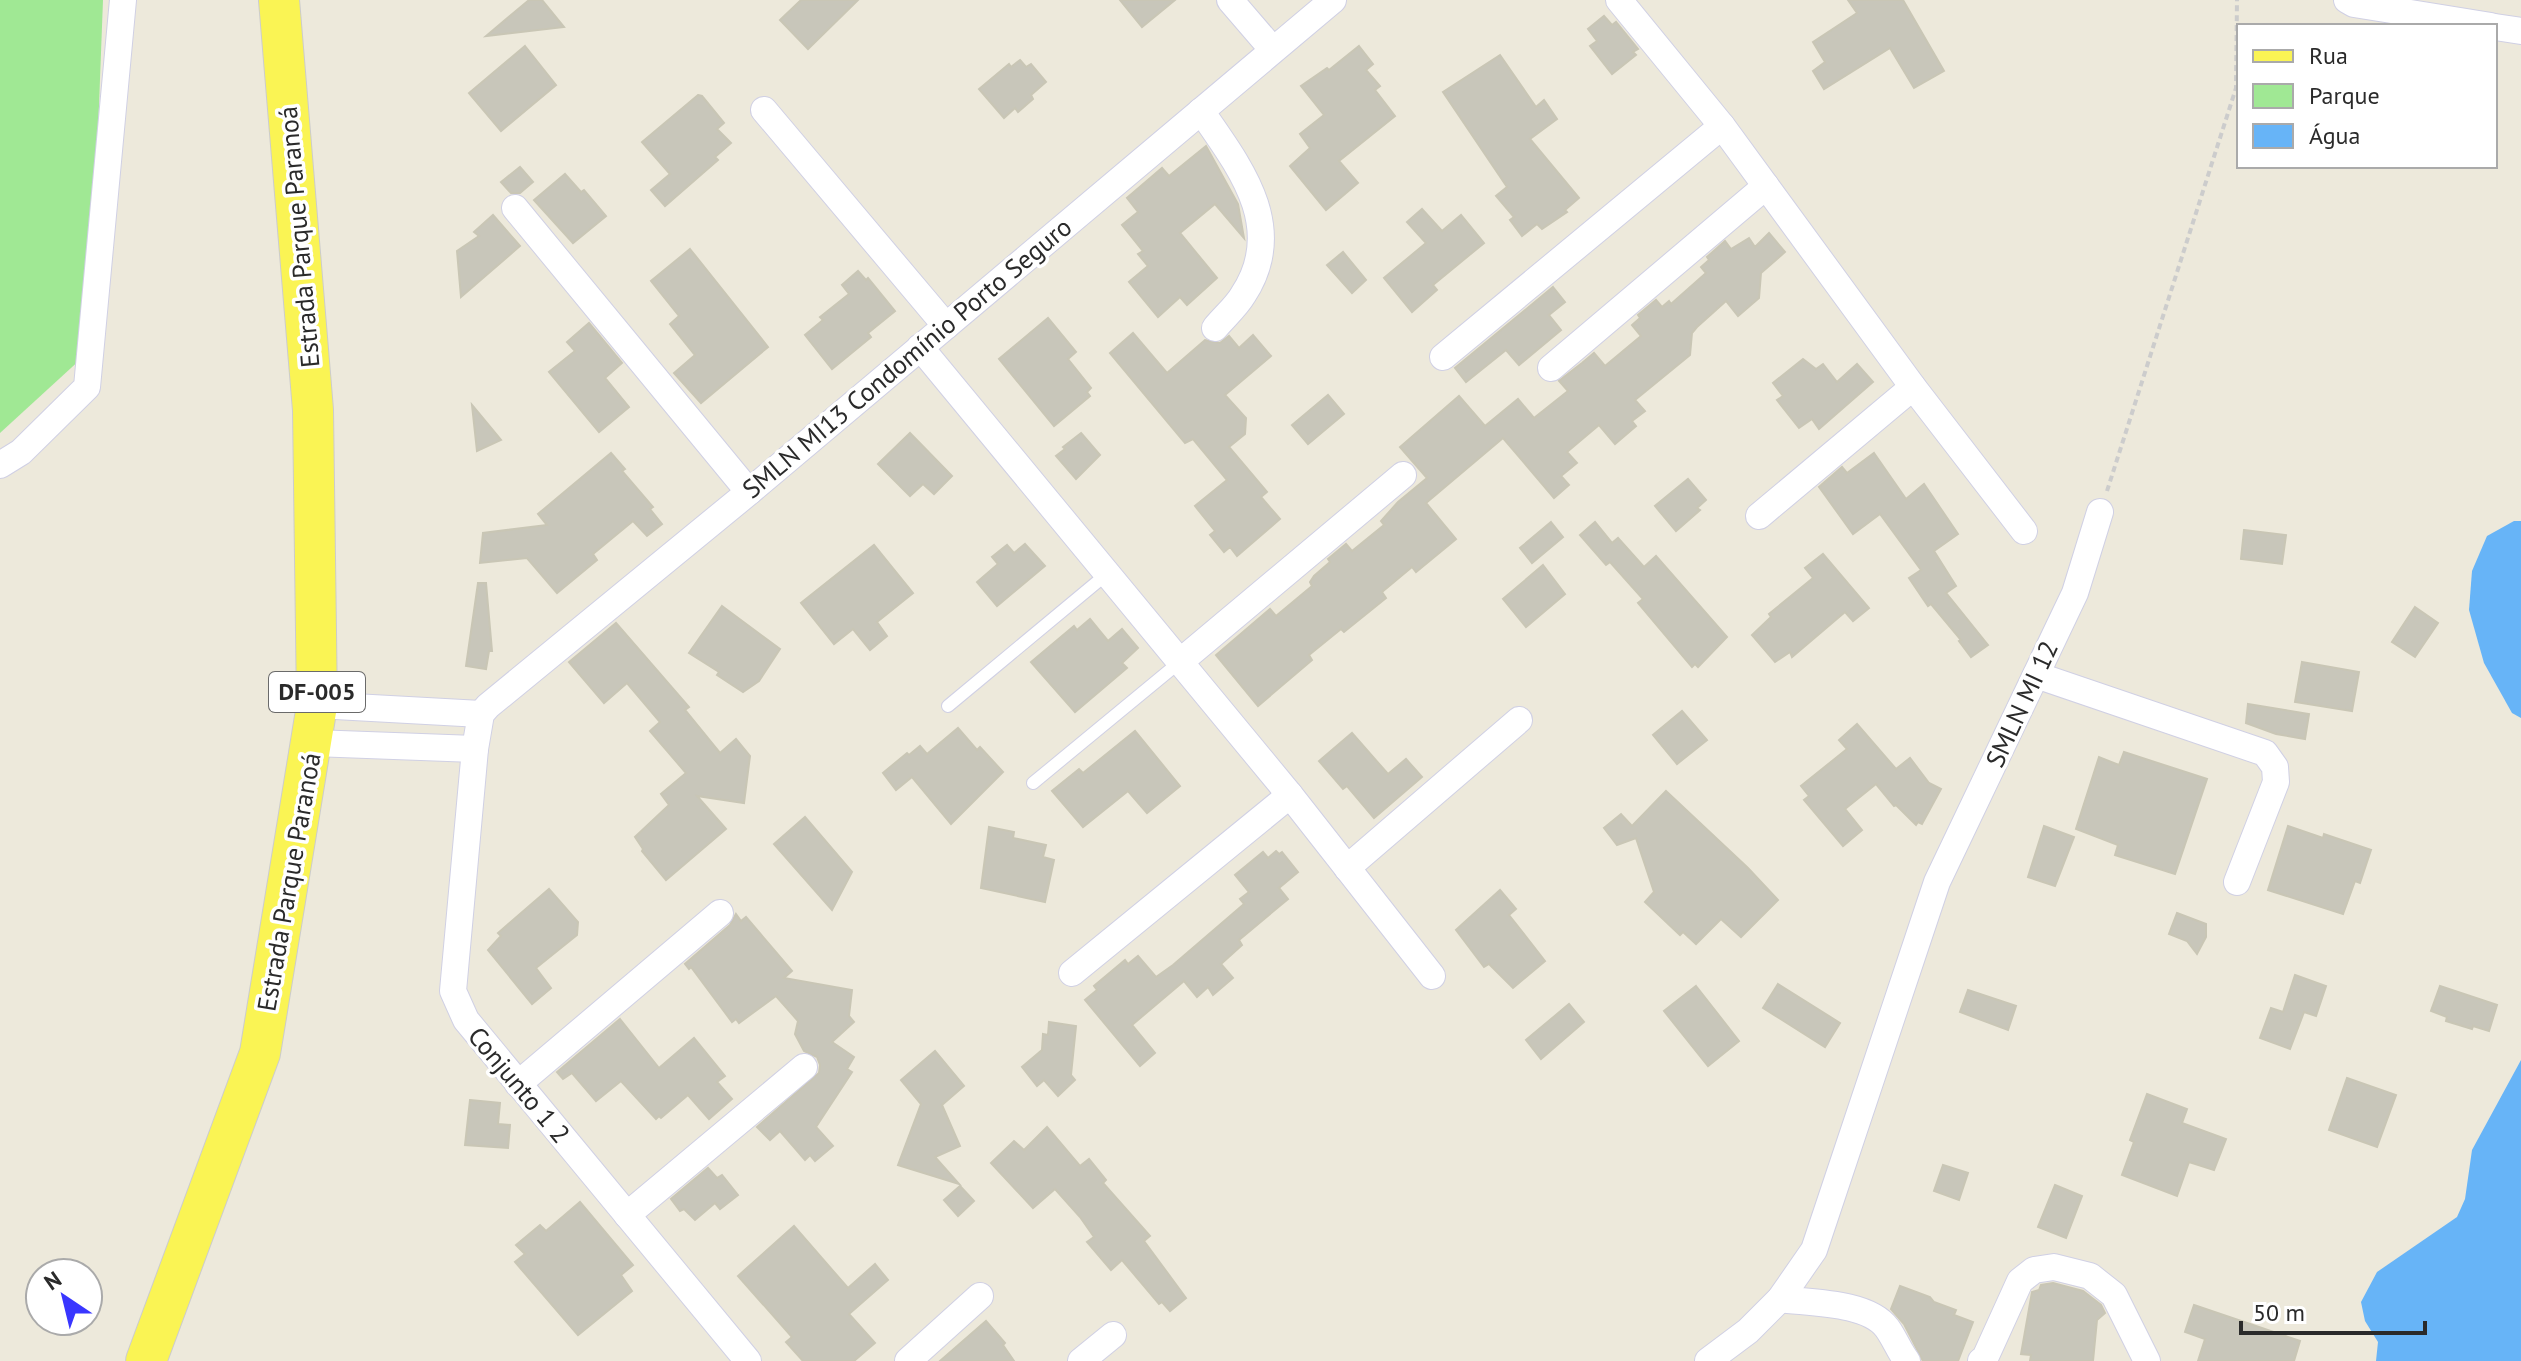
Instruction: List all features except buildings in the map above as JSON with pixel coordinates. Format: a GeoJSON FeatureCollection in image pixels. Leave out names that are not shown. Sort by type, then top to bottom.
{"type":"FeatureCollection","features":[{"type":"Feature","properties":{"kind":"main road","name":"Estrada Parque Paranoá"},"geometry":{"type":"LineString","coordinates":[[146,1361],[260,1053],[315,724],[313,410],[279,0]]}},
{"type":"Feature","properties":{"kind":"street"},"geometry":{"type":"LineString","coordinates":[[0,465],[21,452],[87,387],[123,0]]}},
{"type":"Feature","properties":{"kind":"street"},"geometry":{"type":"LineString","coordinates":[[1230,0],[1273,50]]}},
{"type":"Feature","properties":{"kind":"street","name":"SMLN MI13 Condomínio Porto Seguro"},"geometry":{"type":"LineString","coordinates":[[481,714],[1333,0]]}},
{"type":"Feature","properties":{"kind":"street"},"geometry":{"type":"LineString","coordinates":[[1619,0],[1722,126],[1913,387],[2024,531]]}},
{"type":"Feature","properties":{"kind":"street"},"geometry":{"type":"LineString","coordinates":[[2347,0],[2354,4],[2480,24]]}},
{"type":"Feature","properties":{"kind":"street"},"geometry":{"type":"LineString","coordinates":[[2497,27],[2521,31]]}},
{"type":"Feature","properties":{"kind":"street"},"geometry":{"type":"LineString","coordinates":[[764,110],[946,326]]}},
{"type":"Feature","properties":{"kind":"street"},"geometry":{"type":"LineString","coordinates":[[1201,111],[1253,191],[1260,221],[1259,262],[1244,295],[1215,328]]}},
{"type":"Feature","properties":{"kind":"street"},"geometry":{"type":"LineString","coordinates":[[1443,357],[1722,126]]}},
{"type":"Feature","properties":{"kind":"street"},"geometry":{"type":"LineString","coordinates":[[1551,368],[1766,186]]}},
{"type":"Feature","properties":{"kind":"street"},"geometry":{"type":"LineString","coordinates":[[515,208],[749,492]]}},
{"type":"Feature","properties":{"kind":"street"},"geometry":{"type":"LineString","coordinates":[[920,347],[1181,661],[1432,976]]}},
{"type":"Feature","properties":{"kind":"street"},"geometry":{"type":"LineString","coordinates":[[1759,516],[1913,387]]}},
{"type":"Feature","properties":{"kind":"street"},"geometry":{"type":"LineString","coordinates":[[1181,661],[1403,475]]}},
{"type":"Feature","properties":{"kind":"street","name":"SMLN MI 12"},"geometry":{"type":"LineString","coordinates":[[1708,1361],[1748,1331],[1780,1299],[1814,1250],[1937,882],[2075,593],[2100,512]]}},
{"type":"Feature","properties":{"kind":"street"},"geometry":{"type":"LineString","coordinates":[[2036,675],[2265,753],[2275,767],[2276,782],[2237,882]]}},
{"type":"Feature","properties":{"kind":"street"},"geometry":{"type":"LineString","coordinates":[[404,747],[410,711]]}},
{"type":"Feature","properties":{"kind":"street"},"geometry":{"type":"LineString","coordinates":[[410,711],[481,714],[475,749],[404,747],[315,724],[410,711]]}},
{"type":"Feature","properties":{"kind":"street"},"geometry":{"type":"LineString","coordinates":[[1347,868],[1519,720]]}},
{"type":"Feature","properties":{"kind":"street","name":"Conjunto 1 2"},"geometry":{"type":"LineString","coordinates":[[475,749],[453,991],[466,1020],[748,1361]]}},
{"type":"Feature","properties":{"kind":"street"},"geometry":{"type":"LineString","coordinates":[[1072,973],[1290,795]]}},
{"type":"Feature","properties":{"kind":"street"},"geometry":{"type":"LineString","coordinates":[[518,1084],[720,913]]}},
{"type":"Feature","properties":{"kind":"street"},"geometry":{"type":"LineString","coordinates":[[627,1215],[804,1067]]}},
{"type":"Feature","properties":{"kind":"street"},"geometry":{"type":"LineString","coordinates":[[1981,1361],[2020,1281],[2034,1270],[2054,1267],[2090,1276],[2114,1295],[2147,1361]]}},
{"type":"Feature","properties":{"kind":"street"},"geometry":{"type":"LineString","coordinates":[[908,1361],[980,1296]]}},
{"type":"Feature","properties":{"kind":"street"},"geometry":{"type":"LineString","coordinates":[[1780,1299],[1844,1307],[1871,1314],[1887,1327],[1907,1361]]}},
{"type":"Feature","properties":{"kind":"street"},"geometry":{"type":"LineString","coordinates":[[1081,1361],[1113,1335]]}},
{"type":"Feature","properties":{"kind":"lane"},"geometry":{"type":"LineString","coordinates":[[948,706],[1108,573]]}},
{"type":"Feature","properties":{"kind":"lane"},"geometry":{"type":"LineString","coordinates":[[1033,783],[1181,661]]}},
{"type":"Feature","properties":{"kind":"path"},"geometry":{"type":"LineString","coordinates":[[2100,512],[2236,88],[2237,0]]}},
{"type":"Feature","properties":{"kind":"green space"},"geometry":{"type":"Polygon","coordinates":[[[0,0],[103,0],[97,158],[83,357],[0,433],[0,0]]]}},
{"type":"Feature","properties":{"kind":"water"},"geometry":{"type":"Polygon","coordinates":[[[2514,521],[2521,521],[2521,718],[2512,713],[2484,663],[2469,610],[2472,571],[2487,536],[2514,521]]]}},
{"type":"Feature","properties":{"kind":"water"},"geometry":{"type":"Polygon","coordinates":[[[2521,1060],[2521,1361],[2376,1361],[2378,1342],[2365,1321],[2361,1302],[2377,1272],[2457,1217],[2465,1199],[2472,1150],[2521,1060]]]}}]}
